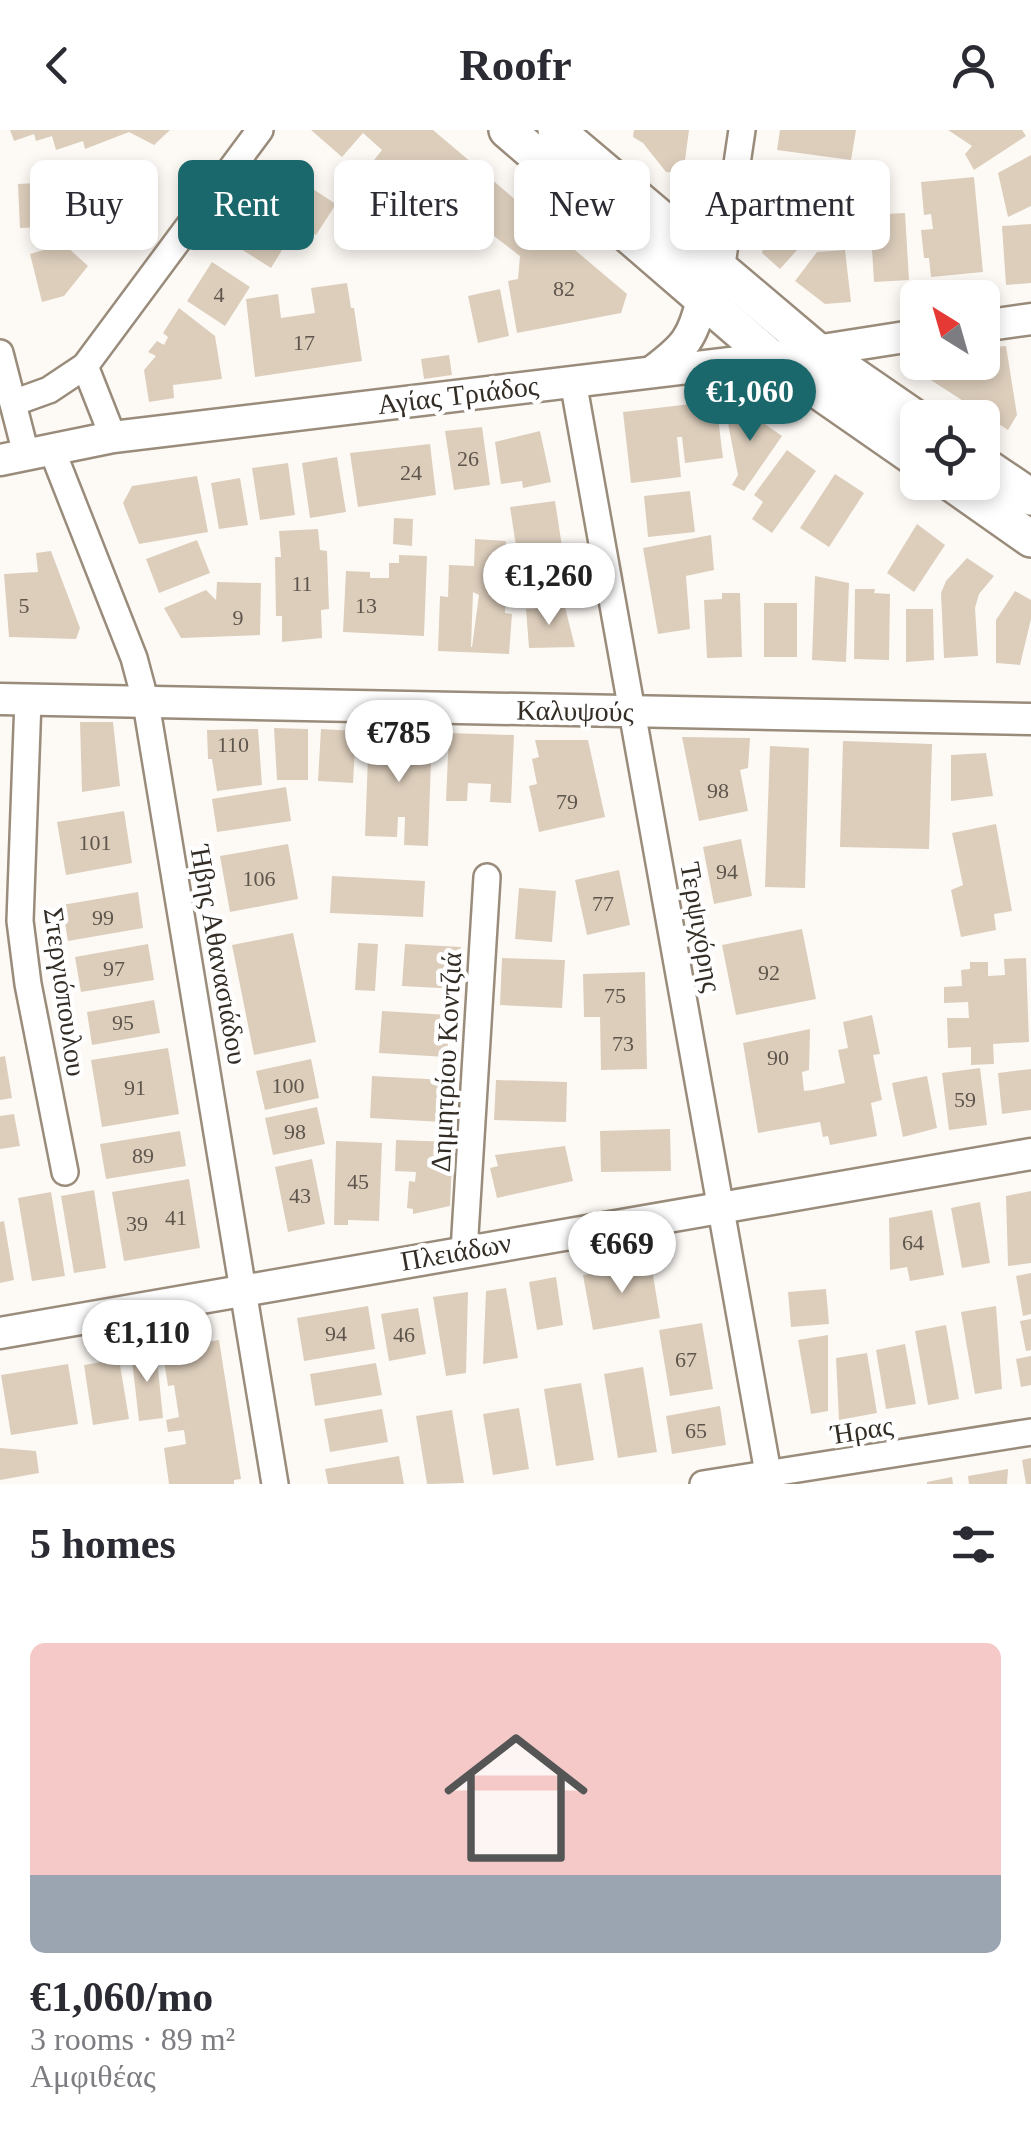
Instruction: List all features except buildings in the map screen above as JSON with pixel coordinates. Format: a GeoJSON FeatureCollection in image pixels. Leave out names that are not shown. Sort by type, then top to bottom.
{"type":"FeatureCollection","features":[{"type":"Feature","properties":{"kind":"main road"},"geometry":{"type":"LineString","coordinates":[[507,130],[711,285],[900,408]]}},
{"type":"Feature","properties":{"kind":"main road"},"geometry":{"type":"LineString","coordinates":[[556,130],[711,285],[770,358],[900,448]]}},
{"type":"Feature","properties":{"kind":"main road"},"geometry":{"type":"LineString","coordinates":[[1000,476],[1031,497]]}},
{"type":"Feature","properties":{"kind":"main road"},"geometry":{"type":"LineString","coordinates":[[976,500],[1031,538]]}},
{"type":"Feature","properties":{"kind":"street"},"geometry":{"type":"LineString","coordinates":[[13,404],[49,390],[85,366],[260,130]]}},
{"type":"Feature","properties":{"kind":"street"},"geometry":{"type":"LineString","coordinates":[[652,372],[682,349],[695,329],[711,285],[742,130]]}},
{"type":"Feature","properties":{"kind":"street"},"geometry":{"type":"LineString","coordinates":[[1000,323],[1031,319]]}},
{"type":"Feature","properties":{"kind":"street","name":"Αγίας Τριάδος"},"geometry":{"type":"LineString","coordinates":[[26,454],[114,436],[770,358],[900,338]]}},
{"type":"Feature","properties":{"kind":"street","name":"Ήβης Αθανασιάδου"},"geometry":{"type":"LineString","coordinates":[[0,352],[26,454],[134,658],[146,702],[276,1484]]}},
{"type":"Feature","properties":{"kind":"street"},"geometry":{"type":"LineString","coordinates":[[85,366],[114,436]]}},
{"type":"Feature","properties":{"kind":"street","name":"Τερψιχόρης"},"geometry":{"type":"LineString","coordinates":[[573,381],[769,1480]]}},
{"type":"Feature","properties":{"kind":"street","name":"Καλυψούς"},"geometry":{"type":"LineString","coordinates":[[14,700],[1031,719]]}},
{"type":"Feature","properties":{"kind":"street","name":"Στεργιόπουλου"},"geometry":{"type":"LineString","coordinates":[[14,700],[20,921],[64,1172]]}},
{"type":"Feature","properties":{"kind":"street","name":"Δημητρίου Κοντζιά"},"geometry":{"type":"LineString","coordinates":[[464,1250],[487,877]]}},
{"type":"Feature","properties":{"kind":"street","name":"Πλειάδων"},"geometry":{"type":"LineString","coordinates":[[0,1333],[1031,1154]]}},
{"type":"Feature","properties":{"kind":"street","name":"Ήρας"},"geometry":{"type":"LineString","coordinates":[[703,1484],[769,1480],[1031,1432]]}}]}
